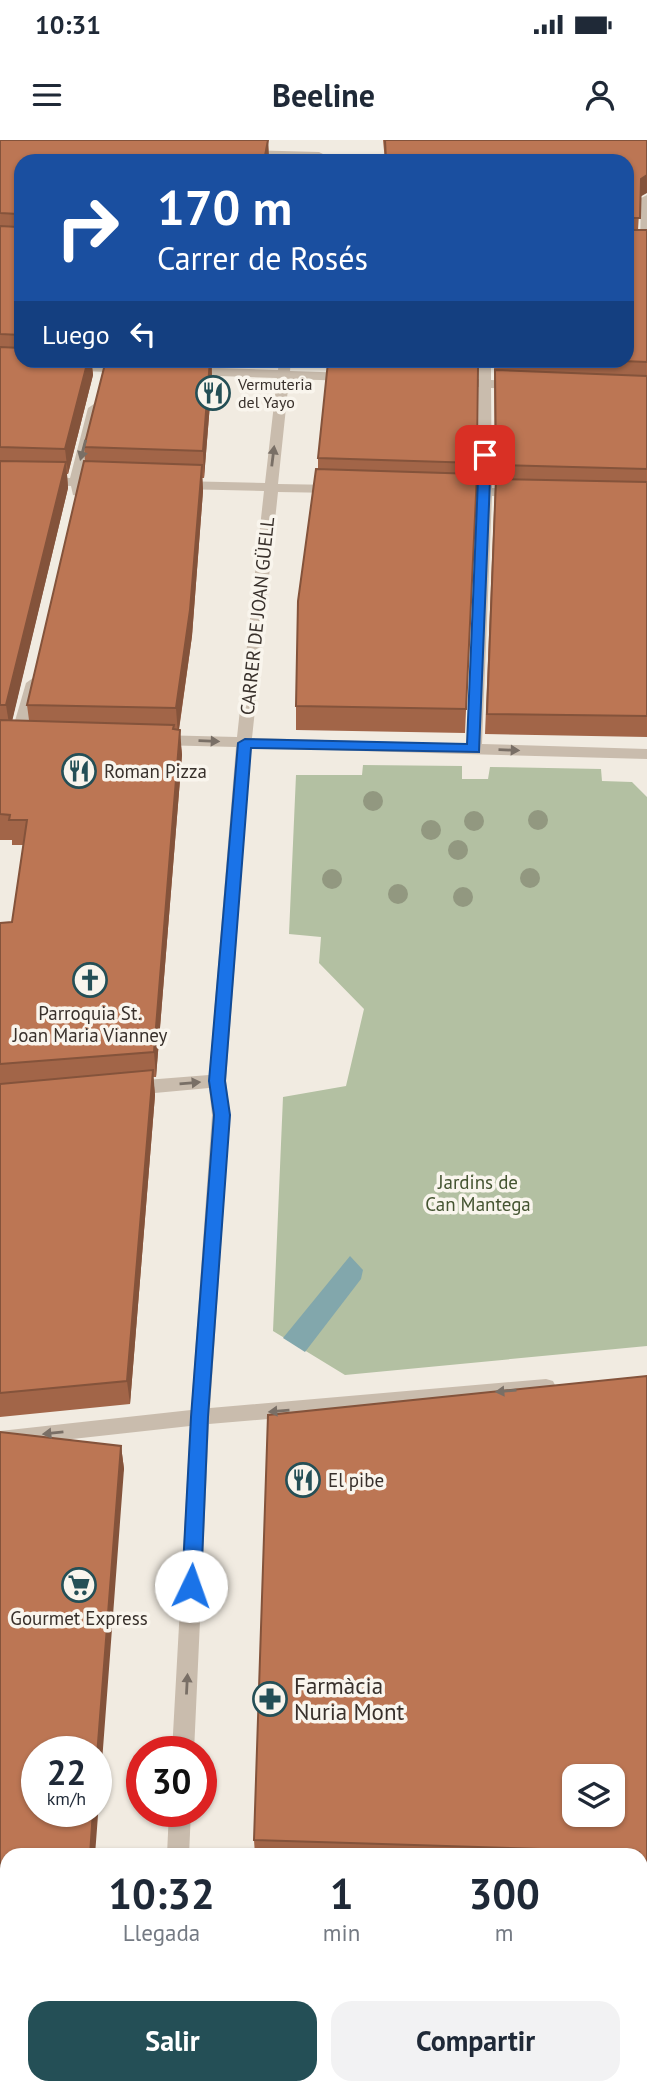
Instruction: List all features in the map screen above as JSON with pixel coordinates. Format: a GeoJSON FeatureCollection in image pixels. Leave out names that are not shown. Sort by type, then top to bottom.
{"type":"FeatureCollection","features":[{"type":"Feature","properties":{"kind":"street"},"geometry":{"type":"LineString","coordinates":[[237,153],[253,154]]}},
{"type":"Feature","properties":{"kind":"street"},"geometry":{"type":"LineString","coordinates":[[643,244],[647,198]]}},
{"type":"Feature","properties":{"kind":"street"},"geometry":{"type":"LineString","coordinates":[[63,368],[103,374],[144,369]]}},
{"type":"Feature","properties":{"kind":"street"},"geometry":{"type":"LineString","coordinates":[[171,370],[246,368]]}},
{"type":"Feature","properties":{"kind":"street","name":"CARRER DE JOAN GÜELL"},"geometry":{"type":"LineString","coordinates":[[184,1736],[200,1417],[222,1115],[217,1081],[245,743],[269,488],[284,368]]}},
{"type":"Feature","properties":{"kind":"street"},"geometry":{"type":"LineString","coordinates":[[291,368],[361,378]]}},
{"type":"Feature","properties":{"kind":"street"},"geometry":{"type":"LineString","coordinates":[[474,749],[485,492],[485,368]]}},
{"type":"Feature","properties":{"kind":"street"},"geometry":{"type":"LineString","coordinates":[[75,503],[79,490],[75,482],[103,374]]}},
{"type":"Feature","properties":{"kind":"street"},"geometry":{"type":"LineString","coordinates":[[443,382],[539,385]]}},
{"type":"Feature","properties":{"kind":"street"},"geometry":{"type":"LineString","coordinates":[[0,479],[121,483]]}},
{"type":"Feature","properties":{"kind":"street"},"geometry":{"type":"LineString","coordinates":[[163,484],[348,490]]}},
{"type":"Feature","properties":{"kind":"street"},"geometry":{"type":"LineString","coordinates":[[444,491],[539,493]]}},
{"type":"Feature","properties":{"kind":"street"},"geometry":{"type":"LineString","coordinates":[[0,738],[25,738],[36,670]]}},
{"type":"Feature","properties":{"kind":"street"},"geometry":{"type":"LineString","coordinates":[[138,740],[647,754]]}},
{"type":"Feature","properties":{"kind":"street"},"geometry":{"type":"LineString","coordinates":[[118,1089],[217,1081]]}},
{"type":"Feature","properties":{"kind":"street"},"geometry":{"type":"LineString","coordinates":[[0,1439],[200,1417],[564,1385]]}},
{"type":"Feature","properties":{"kind":"street"},"geometry":{"type":"LineString","coordinates":[[178,1848],[179,1827]]}},
{"type":"Feature","properties":{"kind":"green space","name":"Jardins de Can Mantega"},"geometry":{"type":"Polygon","coordinates":[[[363,765],[462,766],[462,779],[488,779],[490,767],[601,769],[602,781],[632,782],[647,797],[647,1346],[345,1375],[273,1331],[283,1097],[346,1086],[364,1009],[319,963],[321,937],[289,934],[296,775],[362,775],[363,765]]]}},
{"type":"Feature","properties":{"kind":"water"},"geometry":{"type":"Polygon","coordinates":[[[350,1256],[363,1270],[361,1279],[305,1352],[283,1338],[350,1256]]]}},
{"type":"Feature","properties":{"kind":"building"},"geometry":{"type":"Polygon","coordinates":[[[0,140],[268,140],[265,154],[14,154],[14,214],[0,213],[0,140]]]}},
{"type":"Feature","properties":{"kind":"building"},"geometry":{"type":"Polygon","coordinates":[[[385,140],[647,140],[647,175],[641,179],[640,218],[634,218],[634,154],[386,154],[385,140]]]}},
{"type":"Feature","properties":{"kind":"building"},"geometry":{"type":"Polygon","coordinates":[[[0,226],[14,227],[14,335],[0,334],[0,226]]]}},
{"type":"Feature","properties":{"kind":"building"},"geometry":{"type":"Polygon","coordinates":[[[634,230],[647,230],[647,362],[634,361],[634,230]]]}},
{"type":"Feature","properties":{"kind":"building"},"geometry":{"type":"Polygon","coordinates":[[[0,347],[14,348],[14,368],[86,368],[65,449],[0,447],[0,347]]]}},
{"type":"Feature","properties":{"kind":"building"},"geometry":{"type":"Polygon","coordinates":[[[104,368],[209,368],[203,451],[84,447],[104,368]]]}},
{"type":"Feature","properties":{"kind":"building"},"geometry":{"type":"Polygon","coordinates":[[[327,368],[478,368],[477,463],[318,458],[327,368]]]}},
{"type":"Feature","properties":{"kind":"building"},"geometry":{"type":"Polygon","coordinates":[[[495,370],[647,376],[647,469],[496,465],[495,370]]]}},
{"type":"Feature","properties":{"kind":"building"},"geometry":{"type":"Polygon","coordinates":[[[0,461],[66,462],[6,705],[0,705],[0,461]]]}},
{"type":"Feature","properties":{"kind":"building"},"geometry":{"type":"Polygon","coordinates":[[[84,461],[202,465],[190,610],[176,708],[27,705],[84,461]]]}},
{"type":"Feature","properties":{"kind":"building"},"geometry":{"type":"Polygon","coordinates":[[[316,469],[477,474],[466,709],[296,706],[298,601],[316,469]]]}},
{"type":"Feature","properties":{"kind":"building"},"geometry":{"type":"Polygon","coordinates":[[[496,479],[647,482],[647,716],[487,714],[496,479]]]}},
{"type":"Feature","properties":{"kind":"building"},"geometry":{"type":"Polygon","coordinates":[[[0,720],[174,725],[173,729],[180,730],[154,1052],[0,1064],[0,923],[12,922],[27,820],[9,820],[10,815],[0,814],[0,720]]]}},
{"type":"Feature","properties":{"kind":"building"},"geometry":{"type":"Polygon","coordinates":[[[153,1070],[127,1381],[0,1393],[0,1084],[153,1070]]]}},
{"type":"Feature","properties":{"kind":"building"},"geometry":{"type":"Polygon","coordinates":[[[647,1376],[647,1848],[511,1848],[254,1840],[268,1415],[647,1376]]]}},
{"type":"Feature","properties":{"kind":"building"},"geometry":{"type":"Polygon","coordinates":[[[0,1432],[121,1446],[99,1736],[21,1736],[21,1827],[92,1827],[90,1848],[0,1848],[0,1432]]]}},
{"type":"Feature","properties":{"kind":"place","name":"Vermuteria del Yayo"},"geometry":{"type":"Point","coordinates":[213,393]}},
{"type":"Feature","properties":{"kind":"place","name":"Roman Pizza"},"geometry":{"type":"Point","coordinates":[79,771]}},
{"type":"Feature","properties":{"kind":"place","name":"Parroquia St. Joan Maria Vianney"},"geometry":{"type":"Point","coordinates":[90,980]}},
{"type":"Feature","properties":{"kind":"place","name":"El pibe"},"geometry":{"type":"Point","coordinates":[303,1480]}},
{"type":"Feature","properties":{"kind":"place","name":"Gourmet Express"},"geometry":{"type":"Point","coordinates":[79,1585]}},
{"type":"Feature","properties":{"kind":"place","name":"Farmàcia Nuria Mont"},"geometry":{"type":"Point","coordinates":[270,1699]}},
{"type":"Feature","properties":{"kind":"route"},"geometry":{"type":"LineString","coordinates":[[191,1586],[200,1417],[222,1115],[217,1081],[245,743],[474,749],[485,455]]}}]}
